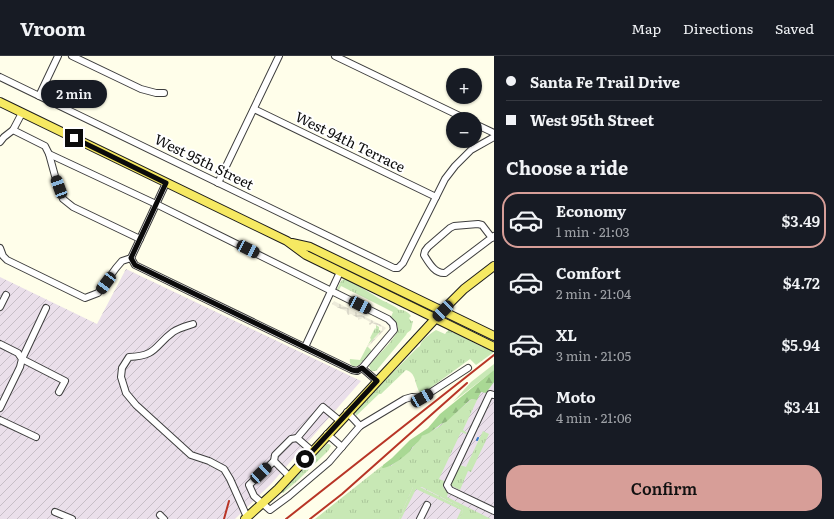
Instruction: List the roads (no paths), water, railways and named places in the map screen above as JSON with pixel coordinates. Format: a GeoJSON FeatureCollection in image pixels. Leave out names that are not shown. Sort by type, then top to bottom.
{"type":"FeatureCollection","features":[{"type":"Feature","properties":{"kind":"main road"},"geometry":{"type":"LineString","coordinates":[[0,102],[287,241],[306,255],[494,347]]}},
{"type":"Feature","properties":{"kind":"main road"},"geometry":{"type":"LineString","coordinates":[[287,241],[310,247],[494,336]]}},
{"type":"Feature","properties":{"kind":"main road"},"geometry":{"type":"LineString","coordinates":[[246,518],[289,476],[347,412],[464,289],[494,266]]}},
{"type":"Feature","properties":{"kind":"street"},"geometry":{"type":"LineString","coordinates":[[39,96],[58,56]]}},
{"type":"Feature","properties":{"kind":"street"},"geometry":{"type":"LineString","coordinates":[[72,56],[141,89],[156,93],[164,93]]}},
{"type":"Feature","properties":{"kind":"street"},"geometry":{"type":"LineString","coordinates":[[218,183],[279,56]]}},
{"type":"Feature","properties":{"kind":"street"},"geometry":{"type":"LineString","coordinates":[[335,56],[451,112]]}},
{"type":"Feature","properties":{"kind":"street","name":"West 95th Street"},"geometry":{"type":"LineString","coordinates":[[0,77],[394,268],[398,268],[403,263],[436,197]]}},
{"type":"Feature","properties":{"kind":"street","name":"West 94th Terrace"},"geometry":{"type":"LineString","coordinates":[[254,109],[436,197]]}},
{"type":"Feature","properties":{"kind":"street"},"geometry":{"type":"LineString","coordinates":[[0,142],[14,130],[22,113]]}},
{"type":"Feature","properties":{"kind":"street"},"geometry":{"type":"LineString","coordinates":[[482,127],[494,133]]}},
{"type":"Feature","properties":{"kind":"street"},"geometry":{"type":"LineString","coordinates":[[14,130],[45,146],[64,199],[73,207],[140,239]]}},
{"type":"Feature","properties":{"kind":"street"},"geometry":{"type":"LineString","coordinates":[[436,197],[445,179],[455,166],[475,148],[494,137]]}},
{"type":"Feature","properties":{"kind":"street"},"geometry":{"type":"LineString","coordinates":[[49,154],[156,204],[388,319],[394,327],[393,333],[362,368],[357,371],[352,370],[135,265],[131,258]]}},
{"type":"Feature","properties":{"kind":"street"},"geometry":{"type":"LineString","coordinates":[[0,248],[3,256],[7,260],[85,298],[98,293],[122,261],[131,258],[166,183]]}},
{"type":"Feature","properties":{"kind":"street"},"geometry":{"type":"LineString","coordinates":[[482,225],[493,237],[445,273],[433,268],[424,255],[428,247],[454,226],[482,225]]}},
{"type":"Feature","properties":{"kind":"street"},"geometry":{"type":"LineString","coordinates":[[305,347],[340,272]]}},
{"type":"Feature","properties":{"kind":"street"},"geometry":{"type":"LineString","coordinates":[[0,307],[6,295]]}},
{"type":"Feature","properties":{"kind":"street"},"geometry":{"type":"LineString","coordinates":[[0,408],[46,308]]}},
{"type":"Feature","properties":{"kind":"street"},"geometry":{"type":"LineString","coordinates":[[193,324],[174,332],[155,350],[140,357],[129,357],[122,368],[121,377],[126,393],[136,405],[178,445],[191,455],[224,469],[230,479],[246,518]]}},
{"type":"Feature","properties":{"kind":"street"},"geometry":{"type":"LineString","coordinates":[[0,344],[18,353],[22,359],[65,381],[59,392]]}},
{"type":"Feature","properties":{"kind":"street"},"geometry":{"type":"LineString","coordinates":[[362,368],[377,381]]}},
{"type":"Feature","properties":{"kind":"street"},"geometry":{"type":"LineString","coordinates":[[340,420],[323,407],[297,438],[291,439],[275,455],[274,461],[249,485],[254,496],[270,510],[289,496],[328,462],[360,426],[405,399],[412,397],[422,398],[468,368]]}},
{"type":"Feature","properties":{"kind":"street"},"geometry":{"type":"LineString","coordinates":[[493,392],[447,485],[450,490],[494,511]]}},
{"type":"Feature","properties":{"kind":"street"},"geometry":{"type":"LineString","coordinates":[[347,412],[360,426]]}},
{"type":"Feature","properties":{"kind":"street"},"geometry":{"type":"LineString","coordinates":[[0,420],[36,437]]}},
{"type":"Feature","properties":{"kind":"street"},"geometry":{"type":"LineString","coordinates":[[328,434],[342,447]]}},
{"type":"Feature","properties":{"kind":"street"},"geometry":{"type":"LineString","coordinates":[[297,438],[312,451]]}},
{"type":"Feature","properties":{"kind":"street"},"geometry":{"type":"LineString","coordinates":[[274,461],[289,476]]}},
{"type":"Feature","properties":{"kind":"street"},"geometry":{"type":"LineString","coordinates":[[420,519],[427,505]]}},
{"type":"Feature","properties":{"kind":"street"},"geometry":{"type":"LineString","coordinates":[[55,512],[72,519]]}},
{"type":"Feature","properties":{"kind":"railway"},"geometry":{"type":"LineString","coordinates":[[286,519],[494,355]]}},
{"type":"Feature","properties":{"kind":"railway"},"geometry":{"type":"LineString","coordinates":[[310,519],[342,494],[467,383]]}},
{"type":"Feature","properties":{"kind":"railway"},"geometry":{"type":"LineString","coordinates":[[224,519],[229,501]]}}]}
